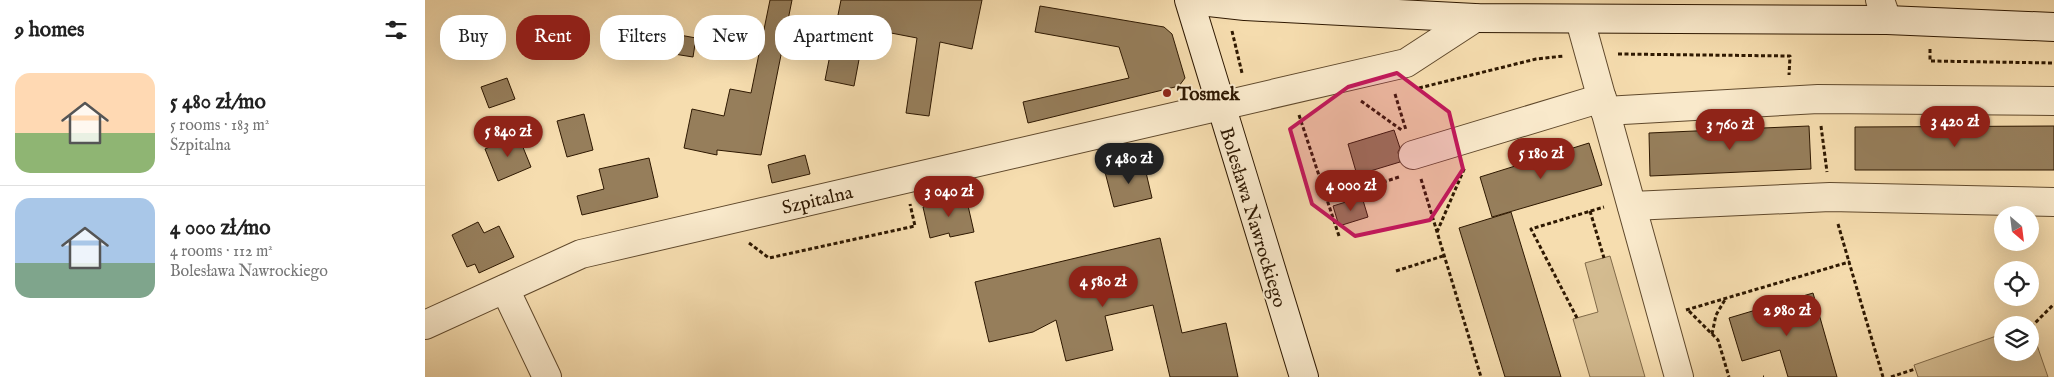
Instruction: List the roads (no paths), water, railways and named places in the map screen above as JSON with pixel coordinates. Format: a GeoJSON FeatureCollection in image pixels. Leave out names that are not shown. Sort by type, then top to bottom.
{"type":"FeatureCollection","features":[{"type":"Feature","properties":{"kind":"street"},"geometry":{"type":"LineString","coordinates":[[1190,0],[1233,5],[1475,18],[1580,20],[1884,10],[2054,27]]}},
{"type":"Feature","properties":{"kind":"street","name":"Bolesława Nawrockiego"},"geometry":{"type":"LineString","coordinates":[[1190,0],[1219,105],[1304,377]]}},
{"type":"Feature","properties":{"kind":"street","name":"Szpitalna"},"geometry":{"type":"LineString","coordinates":[[425,325],[581,254],[1406,63],[1475,18]]}},
{"type":"Feature","properties":{"kind":"street"},"geometry":{"type":"LineString","coordinates":[[1580,20],[1679,377]]}},
{"type":"Feature","properties":{"kind":"street"},"geometry":{"type":"LineString","coordinates":[[1416,163],[1480,135],[1604,105],[1818,100],[2054,101]]}},
{"type":"Feature","properties":{"kind":"street"},"geometry":{"type":"LineString","coordinates":[[1631,203],[1830,197],[2054,202]]}},
{"type":"Feature","properties":{"kind":"street"},"geometry":{"type":"LineString","coordinates":[[505,289],[547,377]]}},
{"type":"Feature","properties":{"kind":"place","name":"Tosmek"},"geometry":{"type":"Point","coordinates":[1167,93]}}]}
